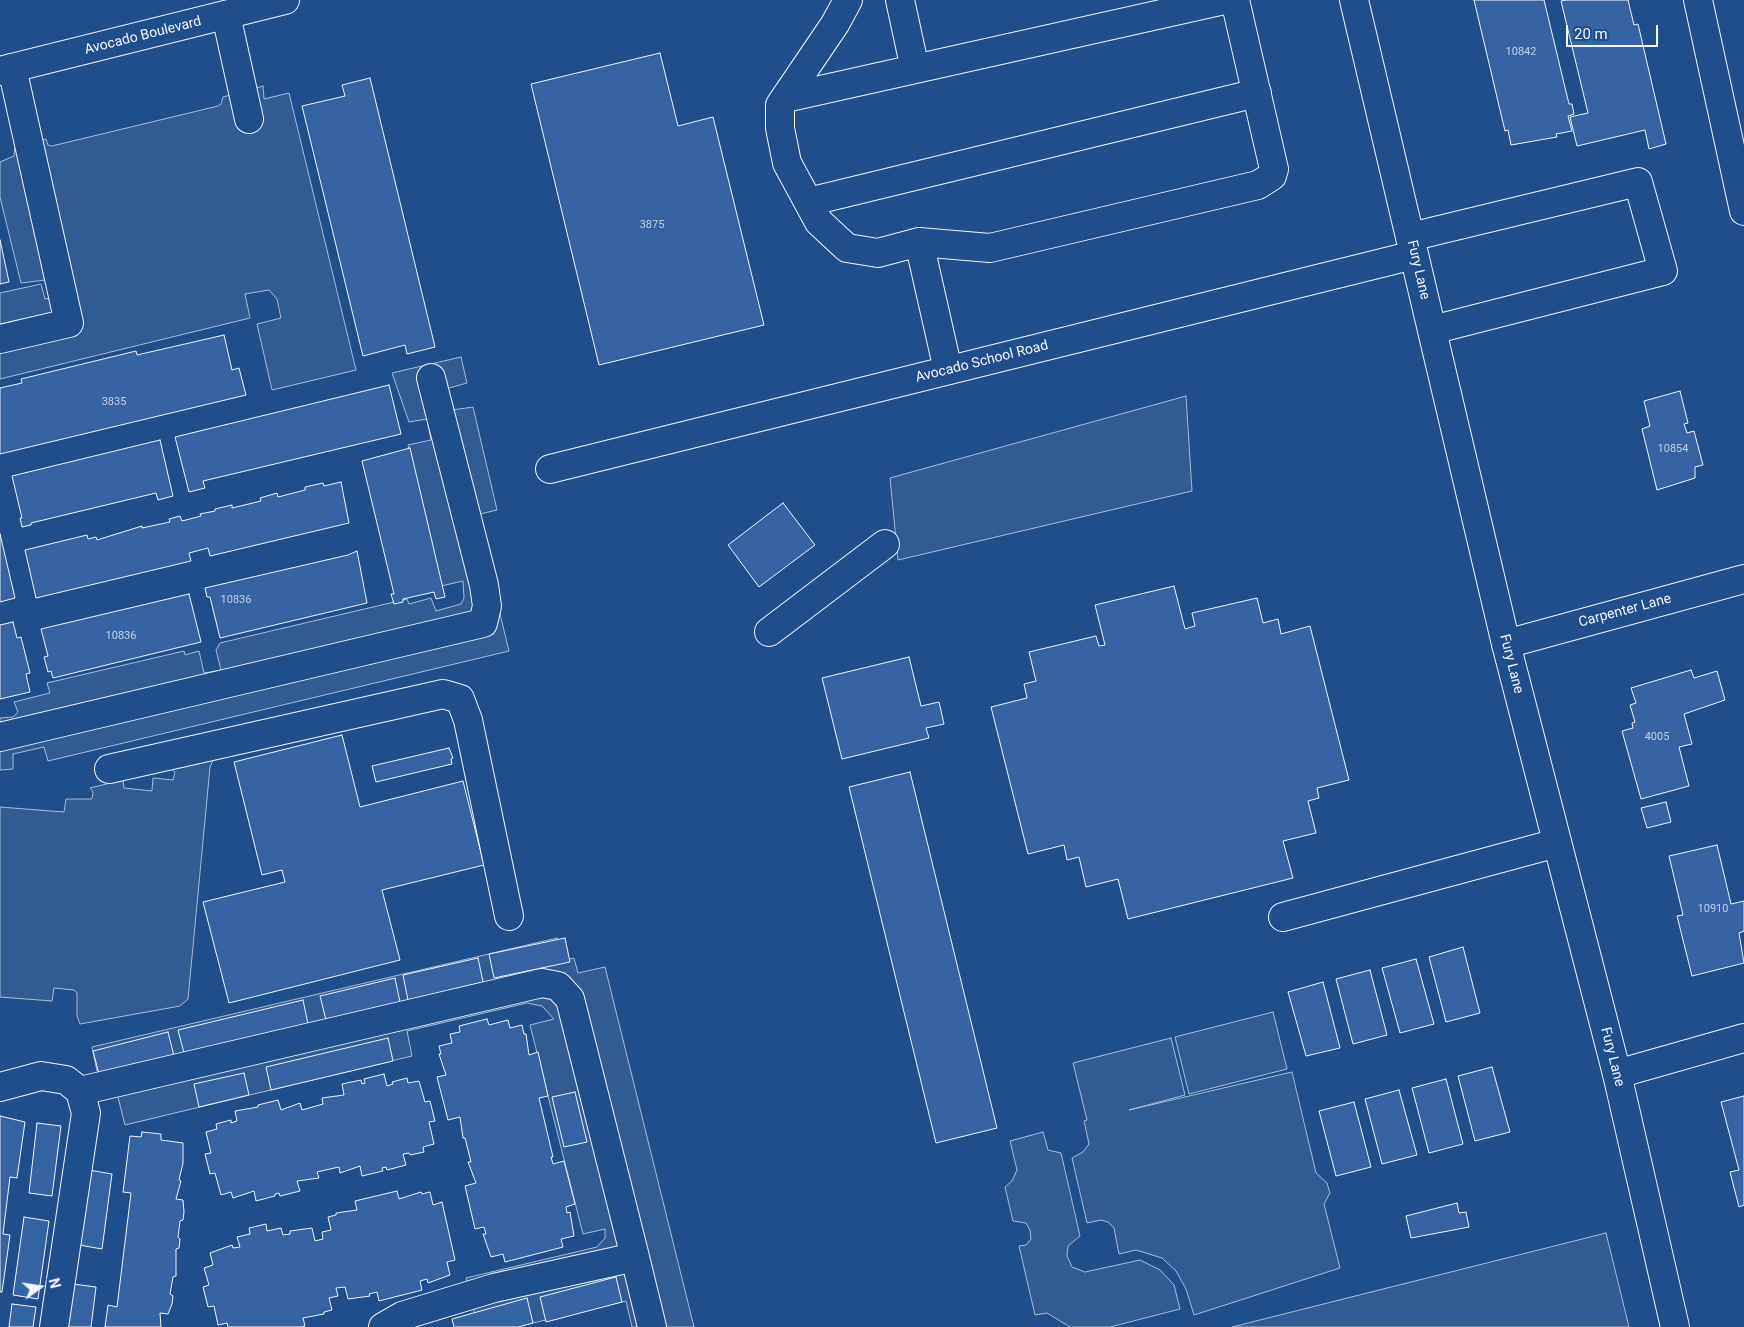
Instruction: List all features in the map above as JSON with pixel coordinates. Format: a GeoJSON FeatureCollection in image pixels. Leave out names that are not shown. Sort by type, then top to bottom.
{"type":"FeatureCollection","features":[{"type":"Feature","properties":{"kind":"main road","name":"Avocado Boulevard"},"geometry":{"type":"LineString","coordinates":[[6,70],[285,0]]}},
{"type":"Feature","properties":{"kind":"main road"},"geometry":{"type":"LineString","coordinates":[[848,0],[835,24],[780,105],[780,128],[788,164],[819,222],[847,248],[878,253],[919,242],[990,248],[1258,185],[1272,176],[1274,169],[1235,0]]}},
{"type":"Feature","properties":{"kind":"main road"},"geometry":{"type":"LineString","coordinates":[[900,0],[915,69]]}},
{"type":"Feature","properties":{"kind":"main road"},"geometry":{"type":"LineString","coordinates":[[785,98],[1224,0]]}},
{"type":"Feature","properties":{"kind":"main road","name":"Fury Lane"},"geometry":{"type":"LineString","coordinates":[[1354,0],[1506,644],[1617,1074],[1675,1327]]}},
{"type":"Feature","properties":{"kind":"main road"},"geometry":{"type":"LineString","coordinates":[[1698,0],[1740,174],[1744,211]]}},
{"type":"Feature","properties":{"kind":"main road"},"geometry":{"type":"LineString","coordinates":[[226,15],[249,119]]}},
{"type":"Feature","properties":{"kind":"main road"},"geometry":{"type":"LineString","coordinates":[[0,339],[69,323],[6,70]]}},
{"type":"Feature","properties":{"kind":"main road"},"geometry":{"type":"LineString","coordinates":[[808,202],[1256,93]]}},
{"type":"Feature","properties":{"kind":"main road","name":"Avocado School Road"},"geometry":{"type":"LineString","coordinates":[[550,469],[948,370],[1412,246],[1638,182],[1663,271],[1432,330]]}},
{"type":"Feature","properties":{"kind":"main road"},"geometry":{"type":"LineString","coordinates":[[919,242],[948,370]]}},
{"type":"Feature","properties":{"kind":"main road"},"geometry":{"type":"LineString","coordinates":[[0,738],[483,623],[487,606],[484,585],[431,378]]}},
{"type":"Feature","properties":{"kind":"main road"},"geometry":{"type":"LineString","coordinates":[[768,632],[884,544]]}},
{"type":"Feature","properties":{"kind":"main road","name":"Carpenter Lane"},"geometry":{"type":"LineString","coordinates":[[1506,644],[1744,579]]}},
{"type":"Feature","properties":{"kind":"main road"},"geometry":{"type":"LineString","coordinates":[[109,769],[443,694],[460,699],[468,720],[509,916]]}},
{"type":"Feature","properties":{"kind":"main road"},"geometry":{"type":"LineString","coordinates":[[1283,916],[1557,843]]}},
{"type":"Feature","properties":{"kind":"main road"},"geometry":{"type":"LineString","coordinates":[[80,1091],[542,983],[558,986],[570,999],[652,1327]]}},
{"type":"Feature","properties":{"kind":"main road"},"geometry":{"type":"LineString","coordinates":[[1617,1074],[1744,1038]]}},
{"type":"Feature","properties":{"kind":"main road"},"geometry":{"type":"LineString","coordinates":[[0,1087],[41,1076],[66,1080],[80,1091],[86,1113],[54,1327]]}},
{"type":"Feature","properties":{"kind":"main road"},"geometry":{"type":"LineString","coordinates":[[383,1327],[402,1316],[494,1288],[635,1256]]}},
{"type":"Feature","properties":{"kind":"shaded area"},"geometry":{"type":"Polygon","coordinates":[[[263,86],[264,99],[289,93],[356,370],[272,390],[257,324],[281,318],[277,299],[269,290],[245,294],[250,318],[0,379],[0,293],[41,284],[45,299],[50,298],[45,280],[21,283],[0,197],[0,162],[14,156],[15,147],[46,139],[48,145],[52,146],[218,106],[221,104],[223,97],[263,86]]]}},
{"type":"Feature","properties":{"kind":"shaded area"},"geometry":{"type":"Polygon","coordinates":[[[461,357],[467,383],[449,388],[447,392],[452,410],[473,407],[497,510],[476,515],[509,651],[48,761],[44,747],[13,754],[13,769],[0,770],[0,718],[13,717],[18,712],[14,702],[50,693],[47,683],[184,651],[185,655],[199,651],[204,673],[221,670],[216,650],[220,643],[407,599],[409,604],[431,598],[436,611],[461,604],[464,598],[463,581],[441,586],[408,445],[431,440],[427,419],[409,422],[392,373],[461,357]]]}},
{"type":"Feature","properties":{"kind":"shaded area"},"geometry":{"type":"Polygon","coordinates":[[[1186,396],[1192,491],[898,560],[890,478],[1186,396]]]}},
{"type":"Feature","properties":{"kind":"shaded area"},"geometry":{"type":"Polygon","coordinates":[[[213,760],[210,767],[188,999],[180,1006],[80,1024],[77,1016],[77,993],[74,990],[54,988],[52,1001],[0,997],[0,807],[64,812],[66,799],[92,799],[93,792],[90,788],[123,780],[124,788],[152,791],[153,778],[173,780],[175,772],[170,768],[213,760]]]}},
{"type":"Feature","properties":{"kind":"shaded area"},"geometry":{"type":"Polygon","coordinates":[[[557,938],[561,961],[574,958],[578,973],[605,967],[694,1327],[632,1327],[626,1301],[516,1327],[478,1327],[466,1278],[597,1247],[605,1238],[605,1229],[583,1234],[530,1025],[554,1019],[542,1006],[527,1003],[407,1031],[412,1056],[125,1125],[111,1069],[97,1071],[92,1047],[557,938]]]}},
{"type":"Feature","properties":{"kind":"shaded area"},"geometry":{"type":"Polygon","coordinates":[[[1273,1012],[1287,1069],[1189,1094],[1175,1037],[1273,1012]]]}},
{"type":"Feature","properties":{"kind":"shaded area"},"geometry":{"type":"Polygon","coordinates":[[[1171,1038],[1185,1095],[1129,1110],[1292,1072],[1316,1173],[1327,1183],[1330,1193],[1324,1204],[1340,1268],[1194,1315],[1186,1289],[1176,1271],[1162,1258],[1136,1250],[1119,1254],[1114,1228],[1108,1222],[1101,1220],[1087,1223],[1072,1158],[1083,1152],[1089,1144],[1084,1121],[1087,1120],[1073,1063],[1171,1038]]]}},
{"type":"Feature","properties":{"kind":"shaded area"},"geometry":{"type":"Polygon","coordinates":[[[1043,1132],[1048,1150],[1061,1153],[1080,1236],[1068,1246],[1067,1256],[1072,1267],[1085,1272],[1140,1260],[1160,1270],[1174,1285],[1180,1309],[1110,1327],[1070,1327],[1047,1313],[1035,1315],[1019,1246],[1026,1245],[1031,1239],[1030,1230],[1026,1223],[1013,1221],[1005,1187],[1012,1181],[1017,1170],[1010,1141],[1043,1132]]]}},
{"type":"Feature","properties":{"kind":"shaded area"},"geometry":{"type":"Polygon","coordinates":[[[1606,1233],[1629,1327],[1232,1327],[1606,1233]]]}},
{"type":"Feature","properties":{"kind":"building"},"geometry":{"type":"Polygon","coordinates":[[[1474,0],[1544,0],[1569,104],[1572,104],[1574,114],[1568,116],[1572,131],[1556,134],[1557,137],[1511,145],[1508,130],[1505,131],[1474,0]]]}},
{"type":"Feature","properties":{"kind":"building"},"geometry":{"type":"Polygon","coordinates":[[[1628,0],[1634,25],[1638,24],[1666,144],[1649,149],[1645,130],[1577,146],[1570,117],[1588,113],[1561,1],[1628,0]]]}},
{"type":"Feature","properties":{"kind":"building"},"geometry":{"type":"Polygon","coordinates":[[[660,53],[678,126],[713,117],[764,325],[599,365],[531,84],[660,53]]]}},
{"type":"Feature","properties":{"kind":"building"},"geometry":{"type":"Polygon","coordinates":[[[370,78],[435,347],[407,354],[405,345],[363,356],[302,106],[345,96],[342,85],[370,78]]]}},
{"type":"Feature","properties":{"kind":"building"},"geometry":{"type":"Polygon","coordinates":[[[0,240],[9,282],[0,284],[0,240]]]}},
{"type":"Feature","properties":{"kind":"building"},"geometry":{"type":"Polygon","coordinates":[[[224,335],[232,370],[239,368],[246,395],[0,454],[0,388],[22,383],[21,379],[136,351],[137,355],[224,335]]]}},
{"type":"Feature","properties":{"kind":"building"},"geometry":{"type":"Polygon","coordinates":[[[389,385],[401,434],[203,481],[205,488],[189,492],[175,437],[389,385]]]}},
{"type":"Feature","properties":{"kind":"building"},"geometry":{"type":"Polygon","coordinates":[[[1680,391],[1688,423],[1684,424],[1687,433],[1694,431],[1703,465],[1695,467],[1695,478],[1657,490],[1642,429],[1650,426],[1644,401],[1680,391]]]}},
{"type":"Feature","properties":{"kind":"building"},"geometry":{"type":"Polygon","coordinates":[[[160,440],[173,496],[158,500],[156,493],[31,523],[31,525],[22,527],[20,518],[22,518],[12,476],[160,440]]]}},
{"type":"Feature","properties":{"kind":"building"},"geometry":{"type":"Polygon","coordinates":[[[410,448],[445,597],[436,599],[434,592],[403,599],[403,602],[394,604],[391,594],[394,594],[362,461],[410,448]]]}},
{"type":"Feature","properties":{"kind":"building"},"geometry":{"type":"Polygon","coordinates":[[[341,482],[349,523],[210,556],[208,548],[189,553],[191,561],[36,598],[25,550],[87,535],[88,539],[96,537],[97,540],[142,526],[142,528],[170,522],[169,519],[180,516],[182,521],[215,511],[215,509],[232,505],[232,508],[261,501],[260,498],[277,493],[278,497],[305,490],[305,487],[323,483],[324,486],[341,482]]]}},
{"type":"Feature","properties":{"kind":"building"},"geometry":{"type":"Polygon","coordinates":[[[783,503],[815,545],[759,587],[728,545],[783,503]]]}},
{"type":"Feature","properties":{"kind":"building"},"geometry":{"type":"Polygon","coordinates":[[[0,534],[15,598],[0,602],[0,534]]]}},
{"type":"Feature","properties":{"kind":"building"},"geometry":{"type":"Polygon","coordinates":[[[357,551],[367,603],[220,638],[210,597],[207,597],[205,588],[348,555],[357,551]]]}},
{"type":"Feature","properties":{"kind":"building"},"geometry":{"type":"Polygon","coordinates":[[[1174,586],[1185,629],[1195,626],[1192,613],[1257,598],[1263,623],[1278,619],[1281,634],[1310,626],[1349,780],[1317,788],[1319,798],[1308,801],[1316,833],[1283,841],[1293,878],[1128,919],[1118,879],[1086,887],[1079,857],[1067,860],[1064,845],[1028,854],[991,707],[1027,698],[1024,684],[1036,681],[1029,652],[1096,636],[1099,646],[1105,645],[1095,605],[1174,586]]]}},
{"type":"Feature","properties":{"kind":"building"},"geometry":{"type":"Polygon","coordinates":[[[189,594],[201,642],[53,678],[51,671],[48,672],[44,657],[48,656],[41,629],[189,594]]]}},
{"type":"Feature","properties":{"kind":"building"},"geometry":{"type":"Polygon","coordinates":[[[13,622],[17,638],[21,637],[30,673],[26,674],[30,692],[0,699],[0,625],[13,622]]]}},
{"type":"Feature","properties":{"kind":"building"},"geometry":{"type":"Polygon","coordinates":[[[909,657],[921,706],[939,702],[944,724],[926,728],[929,738],[842,759],[822,678],[909,657]]]}},
{"type":"Feature","properties":{"kind":"building"},"geometry":{"type":"Polygon","coordinates":[[[1691,670],[1694,678],[1717,671],[1725,700],[1684,714],[1692,744],[1679,747],[1689,786],[1641,799],[1622,731],[1633,728],[1632,723],[1635,722],[1630,705],[1636,703],[1631,688],[1691,670]]]}},
{"type":"Feature","properties":{"kind":"building"},"geometry":{"type":"Polygon","coordinates":[[[342,735],[360,807],[463,781],[484,865],[382,890],[400,960],[229,1003],[203,902],[285,882],[282,870],[262,875],[234,762],[342,735]]]}},
{"type":"Feature","properties":{"kind":"building"},"geometry":{"type":"Polygon","coordinates":[[[449,748],[453,758],[451,759],[452,764],[376,782],[372,766],[449,748]]]}},
{"type":"Feature","properties":{"kind":"building"},"geometry":{"type":"Polygon","coordinates":[[[910,772],[997,1128],[936,1143],[849,787],[910,772]]]}},
{"type":"Feature","properties":{"kind":"building"},"geometry":{"type":"Polygon","coordinates":[[[1666,802],[1671,822],[1647,828],[1641,808],[1666,802]]]}},
{"type":"Feature","properties":{"kind":"building"},"geometry":{"type":"Polygon","coordinates":[[[1717,845],[1731,904],[1744,901],[1744,931],[1739,933],[1744,963],[1692,976],[1677,916],[1683,915],[1669,856],[1717,845]]]}},
{"type":"Feature","properties":{"kind":"building"},"geometry":{"type":"Polygon","coordinates":[[[565,938],[570,962],[494,978],[489,954],[565,938]]]}},
{"type":"Feature","properties":{"kind":"building"},"geometry":{"type":"Polygon","coordinates":[[[1463,947],[1480,1013],[1446,1022],[1429,957],[1463,947]]]}},
{"type":"Feature","properties":{"kind":"building"},"geometry":{"type":"Polygon","coordinates":[[[478,958],[483,982],[408,1000],[403,975],[478,958]]]}},
{"type":"Feature","properties":{"kind":"building"},"geometry":{"type":"Polygon","coordinates":[[[1416,959],[1434,1024],[1400,1033],[1382,968],[1416,959]]]}},
{"type":"Feature","properties":{"kind":"building"},"geometry":{"type":"Polygon","coordinates":[[[1370,970],[1387,1035],[1353,1044],[1336,979],[1370,970]]]}},
{"type":"Feature","properties":{"kind":"building"},"geometry":{"type":"Polygon","coordinates":[[[395,978],[400,1002],[326,1020],[320,996],[395,978]]]}},
{"type":"Feature","properties":{"kind":"building"},"geometry":{"type":"Polygon","coordinates":[[[1323,982],[1340,1048],[1306,1056],[1288,992],[1323,982]]]}},
{"type":"Feature","properties":{"kind":"building"},"geometry":{"type":"Polygon","coordinates":[[[303,1000],[308,1024],[184,1053],[178,1030],[303,1000]]]}},
{"type":"Feature","properties":{"kind":"building"},"geometry":{"type":"Polygon","coordinates":[[[487,1019],[489,1025],[508,1020],[510,1028],[522,1025],[524,1034],[526,1034],[529,1055],[538,1052],[548,1096],[539,1098],[553,1157],[551,1157],[553,1164],[564,1161],[575,1204],[566,1207],[567,1213],[570,1212],[574,1236],[561,1239],[563,1247],[505,1262],[503,1254],[491,1257],[483,1234],[486,1234],[484,1227],[475,1229],[465,1186],[476,1183],[468,1162],[471,1162],[465,1138],[463,1138],[460,1117],[448,1120],[437,1077],[446,1075],[439,1054],[441,1054],[439,1046],[452,1043],[450,1034],[460,1032],[459,1026],[487,1019]]]}},
{"type":"Feature","properties":{"kind":"building"},"geometry":{"type":"Polygon","coordinates":[[[168,1032],[174,1056],[99,1074],[93,1051],[168,1032]]]}},
{"type":"Feature","properties":{"kind":"building"},"geometry":{"type":"Polygon","coordinates":[[[388,1038],[393,1061],[271,1090],[266,1067],[388,1038]]]}},
{"type":"Feature","properties":{"kind":"building"},"geometry":{"type":"Polygon","coordinates":[[[1492,1067],[1510,1132],[1475,1141],[1458,1076],[1492,1067]]]}},
{"type":"Feature","properties":{"kind":"building"},"geometry":{"type":"Polygon","coordinates":[[[244,1073],[249,1095],[199,1107],[194,1084],[244,1073]]]}},
{"type":"Feature","properties":{"kind":"building"},"geometry":{"type":"Polygon","coordinates":[[[384,1074],[387,1086],[393,1084],[392,1082],[407,1078],[408,1083],[419,1081],[425,1102],[430,1101],[435,1121],[429,1122],[434,1144],[423,1147],[424,1152],[410,1155],[409,1153],[403,1154],[406,1165],[387,1170],[386,1167],[382,1168],[383,1171],[362,1176],[360,1166],[340,1173],[339,1167],[317,1172],[319,1178],[297,1181],[300,1191],[280,1196],[279,1193],[275,1194],[275,1196],[256,1201],[254,1191],[233,1198],[231,1192],[221,1195],[215,1173],[210,1174],[205,1154],[211,1153],[206,1132],[217,1129],[216,1124],[231,1120],[231,1123],[237,1121],[235,1111],[258,1107],[258,1105],[278,1100],[281,1110],[300,1103],[302,1110],[323,1104],[322,1098],[344,1095],[342,1084],[361,1080],[362,1084],[365,1083],[364,1079],[384,1074]]]}},
{"type":"Feature","properties":{"kind":"building"},"geometry":{"type":"Polygon","coordinates":[[[1446,1079],[1463,1144],[1429,1153],[1412,1088],[1446,1079]]]}},
{"type":"Feature","properties":{"kind":"building"},"geometry":{"type":"Polygon","coordinates":[[[1399,1090],[1417,1155],[1382,1164],[1365,1099],[1399,1090]]]}},
{"type":"Feature","properties":{"kind":"building"},"geometry":{"type":"Polygon","coordinates":[[[575,1092],[587,1142],[564,1147],[552,1097],[575,1092]]]}},
{"type":"Feature","properties":{"kind":"building"},"geometry":{"type":"Polygon","coordinates":[[[1744,1096],[1744,1205],[1739,1207],[1730,1172],[1739,1170],[1721,1102],[1744,1096]]]}},
{"type":"Feature","properties":{"kind":"building"},"geometry":{"type":"Polygon","coordinates":[[[1354,1102],[1371,1167],[1336,1176],[1319,1111],[1354,1102]]]}},
{"type":"Feature","properties":{"kind":"building"},"geometry":{"type":"Polygon","coordinates":[[[0,1116],[25,1122],[17,1178],[10,1177],[3,1234],[10,1235],[2,1292],[0,1292],[0,1116]]]}},
{"type":"Feature","properties":{"kind":"building"},"geometry":{"type":"Polygon","coordinates":[[[37,1123],[61,1126],[52,1196],[29,1193],[37,1123]]]}},
{"type":"Feature","properties":{"kind":"building"},"geometry":{"type":"Polygon","coordinates":[[[142,1132],[161,1134],[161,1140],[183,1143],[183,1163],[179,1180],[181,1181],[176,1199],[183,1200],[184,1212],[183,1220],[180,1221],[179,1248],[176,1249],[176,1276],[173,1277],[170,1294],[173,1296],[172,1304],[168,1314],[160,1313],[161,1327],[105,1327],[108,1305],[117,1307],[131,1193],[123,1192],[130,1136],[141,1137],[142,1132]]]}},
{"type":"Feature","properties":{"kind":"building"},"geometry":{"type":"Polygon","coordinates":[[[89,1170],[112,1174],[102,1249],[79,1245],[89,1170]]]}},
{"type":"Feature","properties":{"kind":"building"},"geometry":{"type":"Polygon","coordinates":[[[397,1191],[399,1199],[421,1192],[422,1194],[430,1192],[433,1205],[442,1202],[455,1260],[447,1262],[450,1275],[428,1283],[427,1279],[420,1281],[422,1290],[379,1301],[377,1292],[369,1294],[370,1296],[348,1299],[345,1287],[336,1288],[338,1296],[329,1298],[332,1310],[324,1312],[324,1314],[303,1318],[305,1326],[302,1327],[228,1327],[227,1323],[218,1325],[214,1306],[208,1307],[203,1287],[209,1285],[204,1268],[213,1265],[210,1253],[232,1245],[233,1248],[240,1247],[237,1237],[250,1234],[249,1228],[266,1224],[267,1231],[281,1228],[283,1235],[290,1234],[290,1231],[312,1228],[315,1241],[323,1239],[322,1232],[331,1230],[328,1217],[336,1215],[336,1213],[357,1210],[355,1201],[397,1191]]]}},
{"type":"Feature","properties":{"kind":"building"},"geometry":{"type":"Polygon","coordinates":[[[1457,1203],[1459,1213],[1466,1212],[1469,1227],[1411,1238],[1406,1216],[1457,1203]]]}},
{"type":"Feature","properties":{"kind":"building"},"geometry":{"type":"Polygon","coordinates":[[[24,1217],[49,1221],[38,1299],[13,1295],[24,1217]]]}},
{"type":"Feature","properties":{"kind":"building"},"geometry":{"type":"Polygon","coordinates":[[[616,1277],[622,1302],[546,1322],[540,1297],[616,1277]]]}},
{"type":"Feature","properties":{"kind":"building"},"geometry":{"type":"Polygon","coordinates":[[[73,1284],[96,1287],[91,1327],[68,1327],[73,1284]]]}},
{"type":"Feature","properties":{"kind":"building"},"geometry":{"type":"Polygon","coordinates":[[[527,1298],[533,1323],[518,1327],[454,1327],[452,1319],[527,1298]]]}},
{"type":"Feature","properties":{"kind":"building"},"geometry":{"type":"Polygon","coordinates":[[[12,1304],[36,1307],[33,1327],[9,1327],[12,1304]]]}}]}
